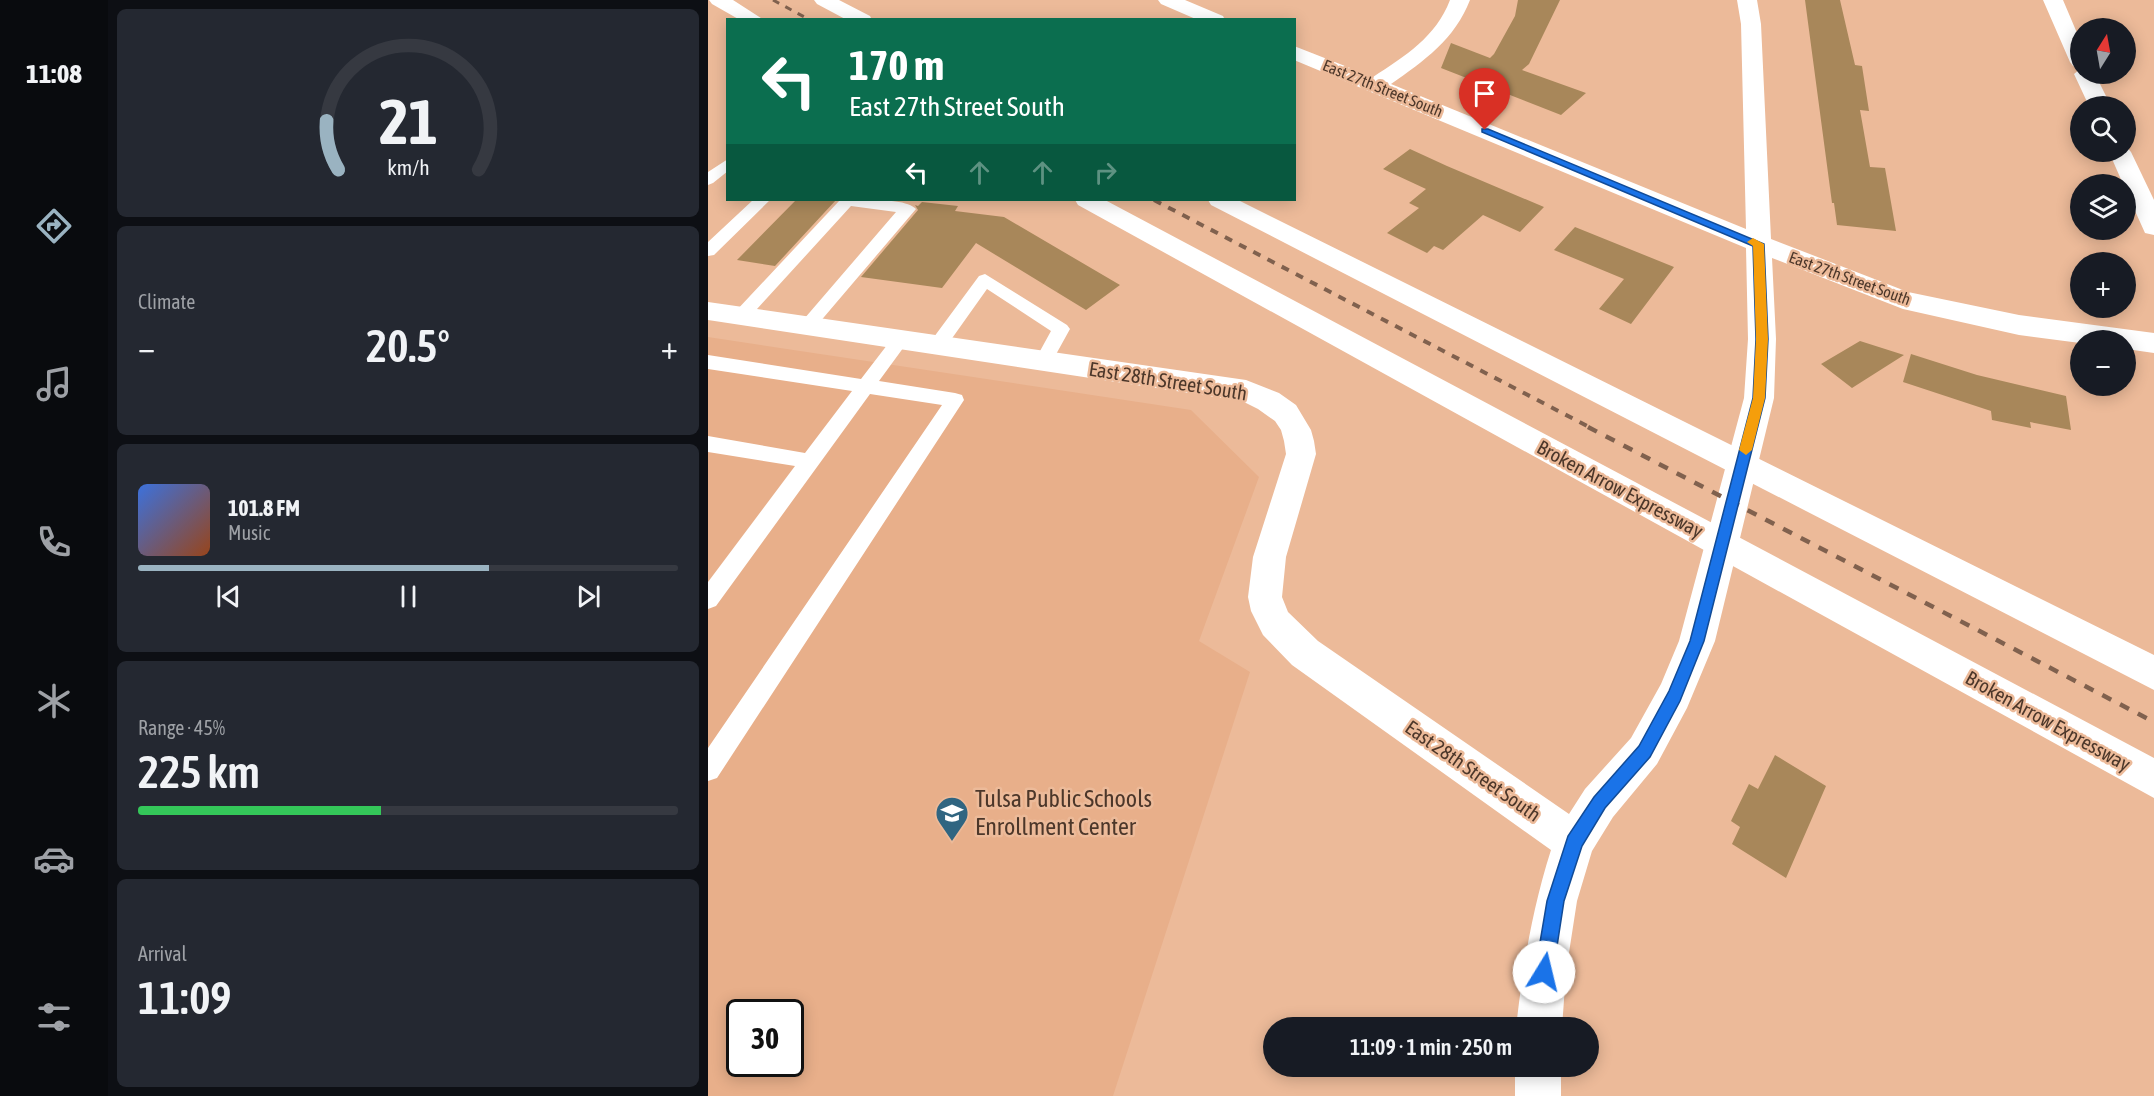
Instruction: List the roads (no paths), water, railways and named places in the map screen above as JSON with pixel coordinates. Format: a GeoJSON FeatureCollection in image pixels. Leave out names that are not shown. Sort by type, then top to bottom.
{"type":"FeatureCollection","features":[{"type":"Feature","properties":{"kind":"main road"},"geometry":{"type":"LineString","coordinates":[[719,0],[751,18]]}},
{"type":"Feature","properties":{"kind":"main road"},"geometry":{"type":"LineString","coordinates":[[824,0],[859,18]]}},
{"type":"Feature","properties":{"kind":"main road"},"geometry":{"type":"LineString","coordinates":[[1168,0],[1211,18]]}},
{"type":"Feature","properties":{"kind":"main road"},"geometry":{"type":"LineString","coordinates":[[1376,85],[1432,44],[1449,24],[1460,0]]}},
{"type":"Feature","properties":{"kind":"main road"},"geometry":{"type":"LineString","coordinates":[[1540,1017],[1544,972],[1556,901],[1574,842],[1599,803],[1644,751],[1674,696],[1697,641],[1759,398],[1762,339],[1751,24],[1747,0]]}},
{"type":"Feature","properties":{"kind":"main road"},"geometry":{"type":"LineString","coordinates":[[2053,0],[2070,39]]}},
{"type":"Feature","properties":{"kind":"main road","name":"East 27th Street South"},"geometry":{"type":"LineString","coordinates":[[1296,53],[1758,244],[1903,300],[2019,325],[2154,343]]}},
{"type":"Feature","properties":{"kind":"main road"},"geometry":{"type":"LineString","coordinates":[[2125,162],[2154,227]]}},
{"type":"Feature","properties":{"kind":"main road","name":"Broken Arrow Expressway"},"geometry":{"type":"LineString","coordinates":[[1089,201],[2154,779]]}},
{"type":"Feature","properties":{"kind":"main road"},"geometry":{"type":"LineString","coordinates":[[1222,201],[2154,673]]}},
{"type":"Feature","properties":{"kind":"main road","name":"East 28th Street South"},"geometry":{"type":"LineString","coordinates":[[708,311],[1246,391],[1281,407],[1300,437],[1301,454],[1265,572],[1267,609],[1280,631],[1305,653],[1574,842]]}},
{"type":"Feature","properties":{"kind":"main road"},"geometry":{"type":"LineString","coordinates":[[1538,1077],[1538,1096]]}},
{"type":"Feature","properties":{"kind":"lane"},"geometry":{"type":"LineString","coordinates":[[708,180],[726,165]]}},
{"type":"Feature","properties":{"kind":"lane"},"geometry":{"type":"LineString","coordinates":[[708,251],[761,201]]}},
{"type":"Feature","properties":{"kind":"lane"},"geometry":{"type":"LineString","coordinates":[[741,316],[848,201],[908,209],[807,326]]}},
{"type":"Feature","properties":{"kind":"lane"},"geometry":{"type":"LineString","coordinates":[[937,346],[986,280],[1061,329],[1043,362]]}},
{"type":"Feature","properties":{"kind":"lane"},"geometry":{"type":"LineString","coordinates":[[708,599],[900,340]]}},
{"type":"Feature","properties":{"kind":"lane"},"geometry":{"type":"LineString","coordinates":[[708,362],[955,400],[708,769]]}},
{"type":"Feature","properties":{"kind":"lane"},"geometry":{"type":"LineString","coordinates":[[708,444],[810,461]]}},
{"type":"Feature","properties":{"kind":"railway"},"geometry":{"type":"LineString","coordinates":[[773,0],[806,18]]}},
{"type":"Feature","properties":{"kind":"railway"},"geometry":{"type":"LineString","coordinates":[[1156,201],[1591,428]]}},
{"type":"Feature","properties":{"kind":"railway"},"geometry":{"type":"LineString","coordinates":[[1588,427],[2154,722]]}},
{"type":"Feature","properties":{"kind":"place","name":"Tulsa Public Schools Enrollment Center"},"geometry":{"type":"Point","coordinates":[952,842]}}]}
